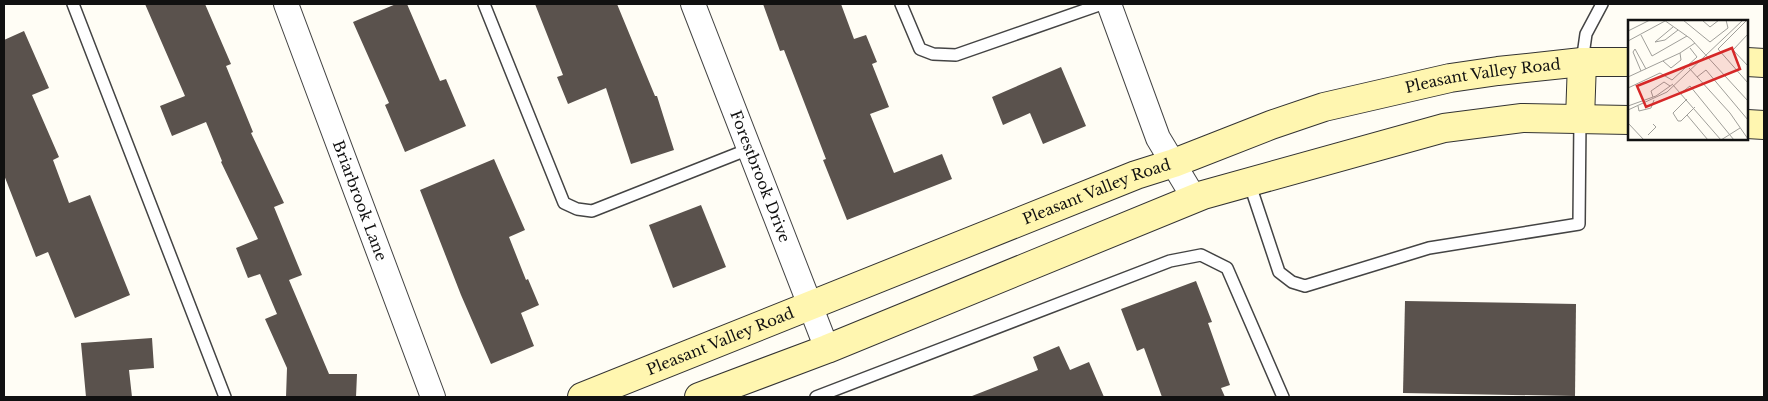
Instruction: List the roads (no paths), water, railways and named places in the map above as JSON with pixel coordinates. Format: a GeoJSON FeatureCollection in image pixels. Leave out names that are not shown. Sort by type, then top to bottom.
{"type":"FeatureCollection","features":[{"type":"Feature","properties":{"kind":"main road","name":"Pleasant Valley Road"},"geometry":{"type":"LineString","coordinates":[[582,397],[1127,179],[1174,164],[1270,125],[1324,107],[1450,78],[1582,62],[1628,62]]}},
{"type":"Feature","properties":{"kind":"main road"},"geometry":{"type":"LineString","coordinates":[[1580,119],[1582,62]]}},
{"type":"Feature","properties":{"kind":"main road"},"geometry":{"type":"LineString","coordinates":[[1748,62],[1764,63]]}},
{"type":"Feature","properties":{"kind":"main road"},"geometry":{"type":"LineString","coordinates":[[699,397],[827,349],[1194,198],[1444,128],[1522,118],[1628,120]]}},
{"type":"Feature","properties":{"kind":"main road"},"geometry":{"type":"LineString","coordinates":[[1748,124],[1764,124]]}},
{"type":"Feature","properties":{"kind":"street","name":"Briarbrook Lane"},"geometry":{"type":"LineString","coordinates":[[286,4],[433,397]]}},
{"type":"Feature","properties":{"kind":"street","name":"Forestbrook Drive"},"geometry":{"type":"LineString","coordinates":[[693,4],[827,349]]}},
{"type":"Feature","properties":{"kind":"street"},"geometry":{"type":"LineString","coordinates":[[1110,4],[1158,138],[1194,198]]}},
{"type":"Feature","properties":{"kind":"lane"},"geometry":{"type":"LineString","coordinates":[[73,4],[225,397]]}},
{"type":"Feature","properties":{"kind":"lane"},"geometry":{"type":"LineString","coordinates":[[484,4],[564,203],[577,210],[592,211],[749,149]]}},
{"type":"Feature","properties":{"kind":"lane"},"geometry":{"type":"LineString","coordinates":[[901,4],[920,49],[933,54],[956,54],[1102,4]]}},
{"type":"Feature","properties":{"kind":"lane"},"geometry":{"type":"LineString","coordinates":[[1582,62],[1586,34],[1602,4]]}},
{"type":"Feature","properties":{"kind":"lane"},"geometry":{"type":"LineString","coordinates":[[1249,182],[1279,272],[1292,282],[1305,286],[1429,248],[1579,224],[1580,119]]}},
{"type":"Feature","properties":{"kind":"lane"},"geometry":{"type":"LineString","coordinates":[[816,397],[1170,260],[1201,255],[1228,268],[1282,397]]}}]}
